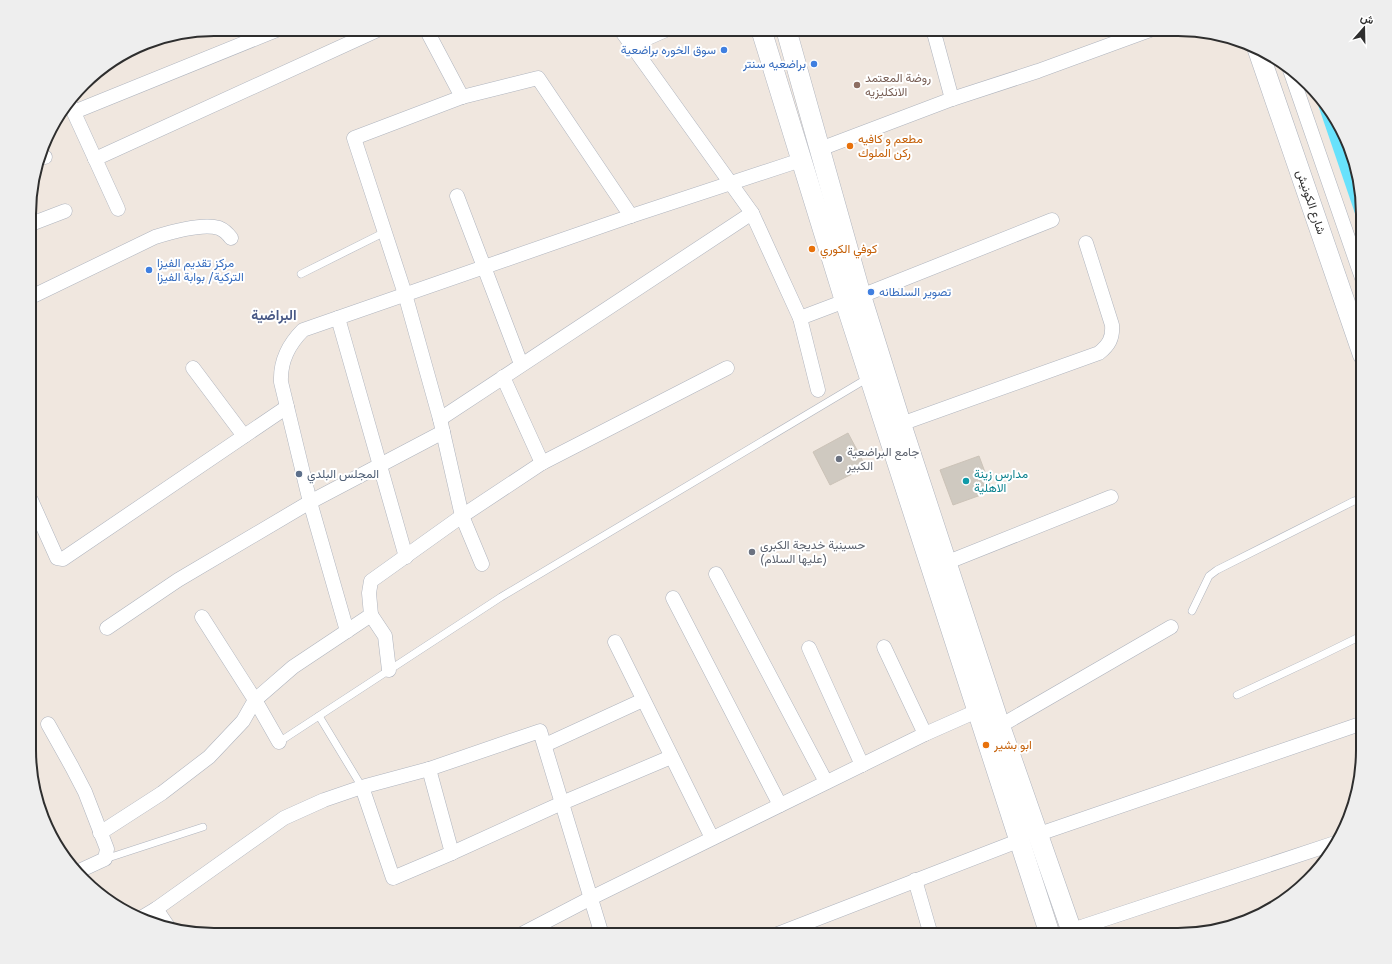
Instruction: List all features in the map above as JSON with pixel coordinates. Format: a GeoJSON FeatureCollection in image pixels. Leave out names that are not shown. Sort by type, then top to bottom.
{"type":"FeatureCollection","features":[{"type":"Feature","properties":{"kind":"main road"},"geometry":{"type":"LineString","coordinates":[[763,36],[801,160],[901,424],[948,562],[1000,726],[1071,928]]}},
{"type":"Feature","properties":{"kind":"main road"},"geometry":{"type":"LineString","coordinates":[[788,36],[820,150],[870,377],[1018,841],[1048,928]]}},
{"type":"Feature","properties":{"kind":"main road","name":"شارع الكونيش"},"geometry":{"type":"LineString","coordinates":[[1260,56],[1356,335]]}},
{"type":"Feature","properties":{"kind":"main road","name":"شارع الكونيش"},"geometry":{"type":"LineString","coordinates":[[1278,67],[1356,292]]}},
{"type":"Feature","properties":{"kind":"main road"},"geometry":{"type":"LineString","coordinates":[[1018,841],[1039,834]]}},
{"type":"Feature","properties":{"kind":"street"},"geometry":{"type":"LineString","coordinates":[[118,209],[72,108],[261,36]]}},
{"type":"Feature","properties":{"kind":"street"},"geometry":{"type":"LineString","coordinates":[[95,159],[365,36]]}},
{"type":"Feature","properties":{"kind":"street"},"geometry":{"type":"LineString","coordinates":[[430,36],[462,97]]}},
{"type":"Feature","properties":{"kind":"street"},"geometry":{"type":"LineString","coordinates":[[625,36],[752,213],[800,318],[818,390]]}},
{"type":"Feature","properties":{"kind":"street"},"geometry":{"type":"LineString","coordinates":[[632,45],[652,36]]}},
{"type":"Feature","properties":{"kind":"street"},"geometry":{"type":"LineString","coordinates":[[935,36],[952,99]]}},
{"type":"Feature","properties":{"kind":"street"},"geometry":{"type":"LineString","coordinates":[[820,150],[952,99],[1038,71],[1134,36]]}},
{"type":"Feature","properties":{"kind":"street"},"geometry":{"type":"LineString","coordinates":[[482,564],[462,516],[441,425],[405,294],[354,138],[462,97],[538,78],[630,216]]}},
{"type":"Feature","properties":{"kind":"street"},"geometry":{"type":"LineString","coordinates":[[1293,78],[1356,261]]}},
{"type":"Feature","properties":{"kind":"street"},"geometry":{"type":"LineString","coordinates":[[347,631],[310,502],[281,382],[280,370],[290,346],[296,337],[303,330],[405,294],[630,216],[801,160]]}},
{"type":"Feature","properties":{"kind":"street"},"geometry":{"type":"LineString","coordinates":[[457,196],[522,364]]}},
{"type":"Feature","properties":{"kind":"street"},"geometry":{"type":"LineString","coordinates":[[36,222],[66,211]]}},
{"type":"Feature","properties":{"kind":"street"},"geometry":{"type":"LineString","coordinates":[[107,628],[178,580],[310,502],[381,465],[441,425],[522,364],[752,213]]}},
{"type":"Feature","properties":{"kind":"street"},"geometry":{"type":"LineString","coordinates":[[800,318],[1052,220]]}},
{"type":"Feature","properties":{"kind":"street"},"geometry":{"type":"LineString","coordinates":[[36,295],[154,237],[169,232],[213,227],[223,230],[231,238]]}},
{"type":"Feature","properties":{"kind":"street"},"geometry":{"type":"LineString","coordinates":[[901,424],[1099,353],[1106,348],[1111,341],[1113,333],[1112,325],[1086,243]]}},
{"type":"Feature","properties":{"kind":"street"},"geometry":{"type":"LineString","coordinates":[[338,318],[406,557]]}},
{"type":"Feature","properties":{"kind":"street"},"geometry":{"type":"LineString","coordinates":[[192,368],[244,436]]}},
{"type":"Feature","properties":{"kind":"street"},"geometry":{"type":"LineString","coordinates":[[389,670],[385,636],[371,615],[369,593],[371,581],[462,516],[542,463],[727,368]]}},
{"type":"Feature","properties":{"kind":"street"},"geometry":{"type":"LineString","coordinates":[[503,377],[542,463]]}},
{"type":"Feature","properties":{"kind":"street"},"geometry":{"type":"LineString","coordinates":[[36,511],[57,558],[63,559],[287,407]]}},
{"type":"Feature","properties":{"kind":"street"},"geometry":{"type":"LineString","coordinates":[[948,562],[1110,497]]}},
{"type":"Feature","properties":{"kind":"street"},"geometry":{"type":"LineString","coordinates":[[716,574],[826,782]]}},
{"type":"Feature","properties":{"kind":"street"},"geometry":{"type":"LineString","coordinates":[[672,598],[780,805]]}},
{"type":"Feature","properties":{"kind":"street"},"geometry":{"type":"LineString","coordinates":[[100,834],[162,794],[209,758],[243,721],[255,700],[293,667],[371,615]]}},
{"type":"Feature","properties":{"kind":"street"},"geometry":{"type":"LineString","coordinates":[[202,617],[255,700],[279,742]]}},
{"type":"Feature","properties":{"kind":"street"},"geometry":{"type":"LineString","coordinates":[[1000,726],[1171,628]]}},
{"type":"Feature","properties":{"kind":"street"},"geometry":{"type":"LineString","coordinates":[[615,642],[712,838]]}},
{"type":"Feature","properties":{"kind":"street"},"geometry":{"type":"LineString","coordinates":[[884,647],[925,734]]}},
{"type":"Feature","properties":{"kind":"street"},"geometry":{"type":"LineString","coordinates":[[809,648],[862,765]]}},
{"type":"Feature","properties":{"kind":"street"},"geometry":{"type":"LineString","coordinates":[[545,745],[643,700]]}},
{"type":"Feature","properties":{"kind":"street"},"geometry":{"type":"LineString","coordinates":[[533,928],[826,782],[925,734],[977,711]]}},
{"type":"Feature","properties":{"kind":"street"},"geometry":{"type":"LineString","coordinates":[[48,724],[85,792],[106,849],[105,859],[82,870]]}},
{"type":"Feature","properties":{"kind":"street"},"geometry":{"type":"LineString","coordinates":[[1039,834],[1356,725]]}},
{"type":"Feature","properties":{"kind":"street"},"geometry":{"type":"LineString","coordinates":[[147,914],[284,818],[324,800],[362,787],[429,769],[540,731],[600,928]]}},
{"type":"Feature","properties":{"kind":"street"},"geometry":{"type":"LineString","coordinates":[[362,787],[393,878],[562,803],[671,757]]}},
{"type":"Feature","properties":{"kind":"street"},"geometry":{"type":"LineString","coordinates":[[429,769],[452,853]]}},
{"type":"Feature","properties":{"kind":"street"},"geometry":{"type":"LineString","coordinates":[[793,928],[1018,841]]}},
{"type":"Feature","properties":{"kind":"street"},"geometry":{"type":"LineString","coordinates":[[1084,928],[1329,844]]}},
{"type":"Feature","properties":{"kind":"street"},"geometry":{"type":"LineString","coordinates":[[915,880],[929,928]]}},
{"type":"Feature","properties":{"kind":"street"},"geometry":{"type":"LineString","coordinates":[[156,909],[164,921]]}},
{"type":"Feature","properties":{"kind":"lane"},"geometry":{"type":"LineString","coordinates":[[301,274],[385,232]]}},
{"type":"Feature","properties":{"kind":"lane"},"geometry":{"type":"LineString","coordinates":[[279,742],[501,597],[870,377]]}},
{"type":"Feature","properties":{"kind":"lane"},"geometry":{"type":"LineString","coordinates":[[1192,611],[1209,576],[1217,570],[1356,501]]}},
{"type":"Feature","properties":{"kind":"lane"},"geometry":{"type":"LineString","coordinates":[[1238,695],[1356,639]]}},
{"type":"Feature","properties":{"kind":"lane"},"geometry":{"type":"LineString","coordinates":[[319,716],[362,787]]}},
{"type":"Feature","properties":{"kind":"lane"},"geometry":{"type":"LineString","coordinates":[[105,859],[203,827]]}},
{"type":"Feature","properties":{"kind":"water"},"geometry":{"type":"Polygon","coordinates":[[[1318,105],[1338,135],[1347,157],[1353,180],[1356,216],[1318,105]]]}},
{"type":"Feature","properties":{"kind":"building","name":"جامع البراضعية الكبير"},"geometry":{"type":"Polygon","coordinates":[[[848,433],[866,467],[830,485],[813,452],[848,433]]]}},
{"type":"Feature","properties":{"kind":"building","name":"مدارس زينة الاهلية"},"geometry":{"type":"Polygon","coordinates":[[[979,456],[992,491],[953,505],[940,470],[979,456]]]}},
{"type":"Feature","properties":{"kind":"place","name":"سوق الخوره براضعية"},"geometry":{"type":"Point","coordinates":[724,50]}},
{"type":"Feature","properties":{"kind":"place","name":"براضعيه سنتر"},"geometry":{"type":"Point","coordinates":[814,64]}},
{"type":"Feature","properties":{"kind":"place","name":"روضة المعتمد الانكليزيه"},"geometry":{"type":"Point","coordinates":[857,85]}},
{"type":"Feature","properties":{"kind":"place","name":"مطعم و كافيه ركن الملوك"},"geometry":{"type":"Point","coordinates":[850,146]}},
{"type":"Feature","properties":{"kind":"place","name":"كوفي الكوري"},"geometry":{"type":"Point","coordinates":[812,249]}},
{"type":"Feature","properties":{"kind":"place","name":"مركز تقديم الفيزا التركية/ بوابة الفيزا"},"geometry":{"type":"Point","coordinates":[149,270]}},
{"type":"Feature","properties":{"kind":"place","name":"تصوير السلطانه"},"geometry":{"type":"Point","coordinates":[871,292]}},
{"type":"Feature","properties":{"kind":"place","name":"جامع البراضعية الكبير"},"geometry":{"type":"Point","coordinates":[839,459]}},
{"type":"Feature","properties":{"kind":"place","name":"المجلس البلدي"},"geometry":{"type":"Point","coordinates":[299,474]}},
{"type":"Feature","properties":{"kind":"place","name":"مدارس زينة الاهلية"},"geometry":{"type":"Point","coordinates":[966,481]}},
{"type":"Feature","properties":{"kind":"place","name":"حسينية خديجة الكبرى (عليها السلام)"},"geometry":{"type":"Point","coordinates":[752,552]}},
{"type":"Feature","properties":{"kind":"place","name":"ابو بشير"},"geometry":{"type":"Point","coordinates":[986,745]}},
{"type":"Feature","properties":{"kind":"district","name":"البراضية"},"geometry":{"type":"Point","coordinates":[274,315]}}]}
